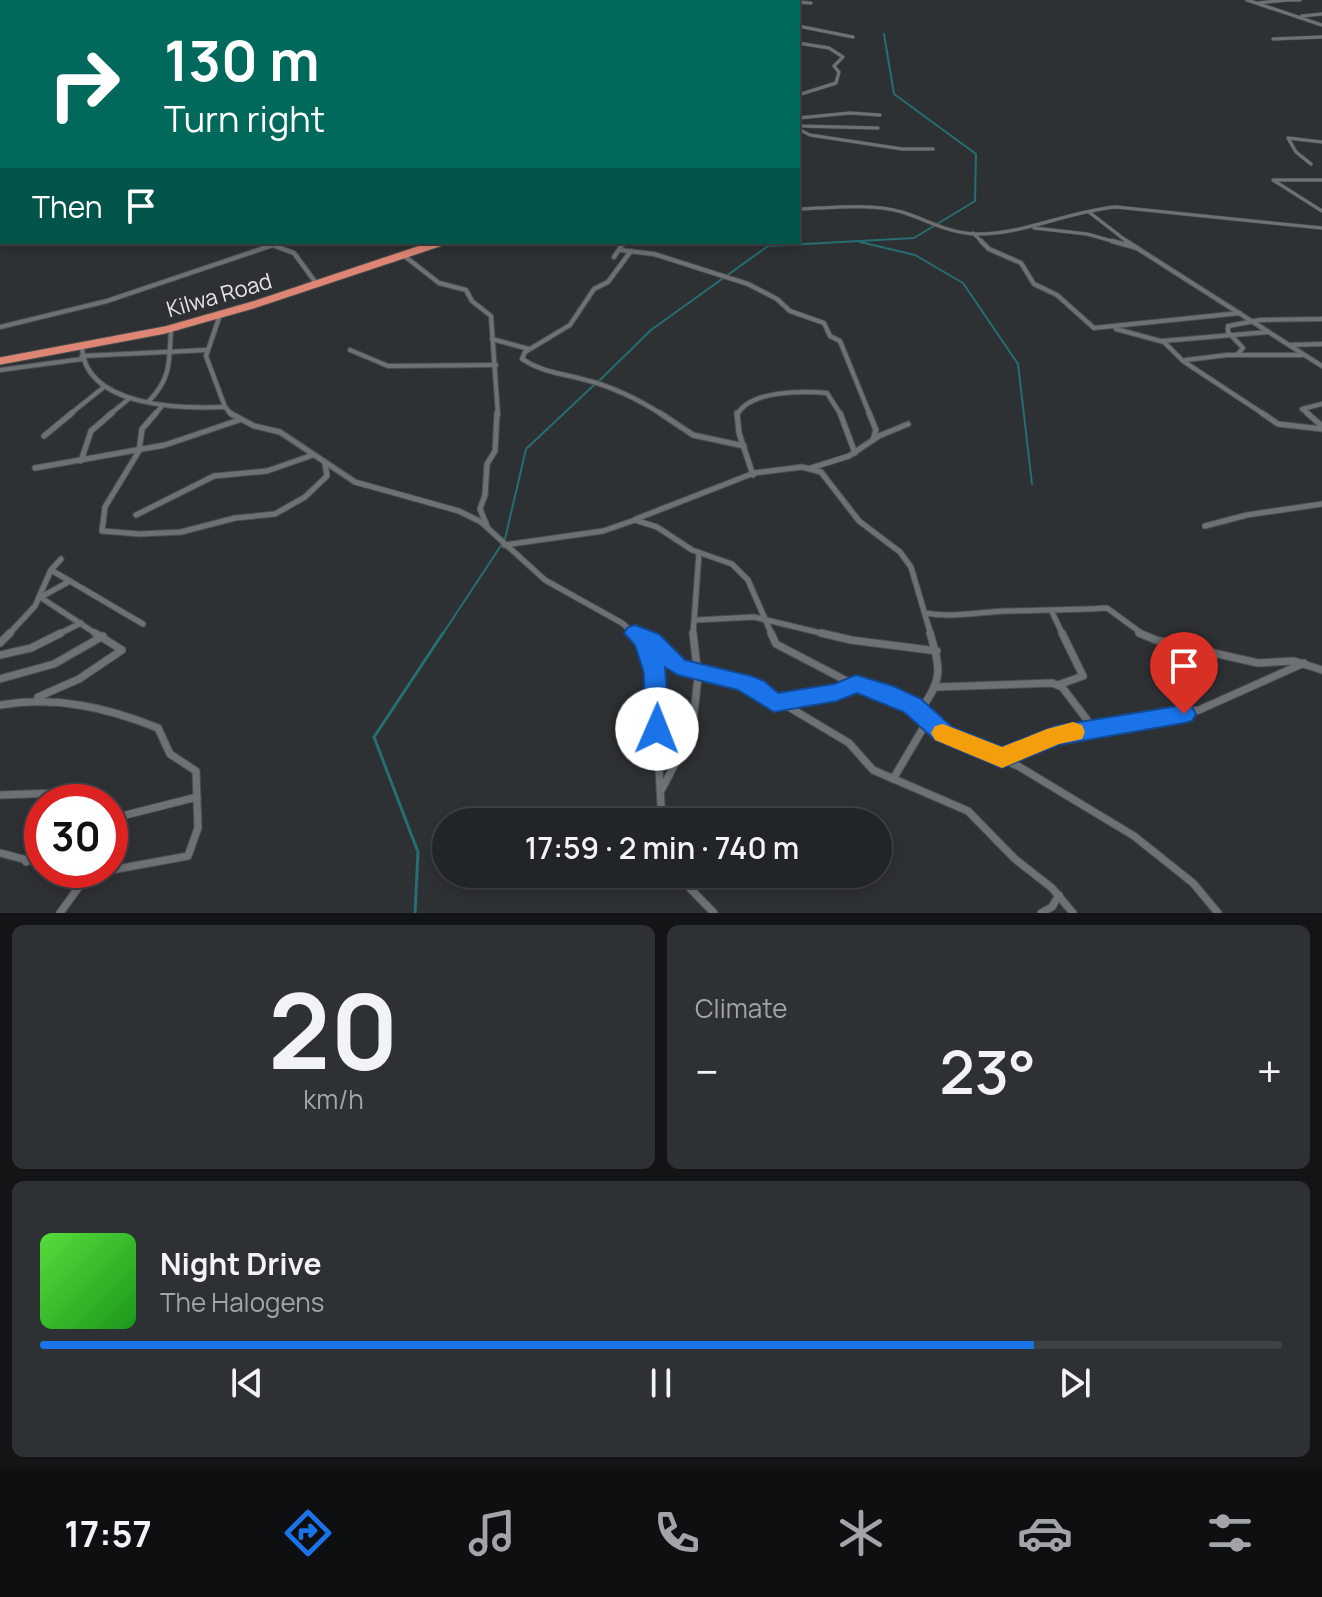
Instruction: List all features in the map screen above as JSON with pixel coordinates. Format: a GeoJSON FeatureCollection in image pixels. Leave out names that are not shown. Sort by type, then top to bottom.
{"type":"FeatureCollection","features":[{"type":"Feature","properties":{"kind":"highway","name":"Kilwa Road"},"geometry":{"type":"LineString","coordinates":[[0,361],[82,354],[220,315],[436,244]]}},
{"type":"Feature","properties":{"kind":"street"},"geometry":{"type":"LineString","coordinates":[[1247,0],[1322,22]]}},
{"type":"Feature","properties":{"kind":"street"},"geometry":{"type":"LineString","coordinates":[[1258,3],[1300,0]]}},
{"type":"Feature","properties":{"kind":"street"},"geometry":{"type":"LineString","coordinates":[[800,2],[811,3]]}},
{"type":"Feature","properties":{"kind":"street"},"geometry":{"type":"LineString","coordinates":[[1302,16],[1322,14]]}},
{"type":"Feature","properties":{"kind":"street"},"geometry":{"type":"LineString","coordinates":[[800,26],[853,37]]}},
{"type":"Feature","properties":{"kind":"street"},"geometry":{"type":"LineString","coordinates":[[1273,39],[1322,37]]}},
{"type":"Feature","properties":{"kind":"street"},"geometry":{"type":"LineString","coordinates":[[800,43],[829,48],[843,58],[834,66],[839,72],[836,83],[800,94]]}},
{"type":"Feature","properties":{"kind":"street"},"geometry":{"type":"LineString","coordinates":[[800,118],[850,113],[880,115]]}},
{"type":"Feature","properties":{"kind":"street"},"geometry":{"type":"LineString","coordinates":[[800,128],[849,125],[878,128]]}},
{"type":"Feature","properties":{"kind":"street"},"geometry":{"type":"LineString","coordinates":[[843,140],[849,125]]}},
{"type":"Feature","properties":{"kind":"street"},"geometry":{"type":"LineString","coordinates":[[800,129],[810,135],[843,140],[908,149],[933,149]]}},
{"type":"Feature","properties":{"kind":"street"},"geometry":{"type":"LineString","coordinates":[[1311,164],[1296,152],[1288,138],[1322,142]]}},
{"type":"Feature","properties":{"kind":"street"},"geometry":{"type":"LineString","coordinates":[[1322,180],[1273,180],[1322,211]]}},
{"type":"Feature","properties":{"kind":"street"},"geometry":{"type":"LineString","coordinates":[[800,209],[848,207],[901,212],[938,228],[973,233],[1004,233],[1120,207],[1320,230]]}},
{"type":"Feature","properties":{"kind":"street"},"geometry":{"type":"LineString","coordinates":[[1089,212],[1099,223],[1322,366]]}},
{"type":"Feature","properties":{"kind":"street"},"geometry":{"type":"LineString","coordinates":[[1029,227],[1087,234],[1141,249]]}},
{"type":"Feature","properties":{"kind":"street"},"geometry":{"type":"LineString","coordinates":[[973,233],[989,249],[1021,263],[1034,284],[1057,295],[1091,327],[1240,313]]}},
{"type":"Feature","properties":{"kind":"street"},"geometry":{"type":"LineString","coordinates":[[0,327],[107,301],[276,244]]}},
{"type":"Feature","properties":{"kind":"street"},"geometry":{"type":"LineString","coordinates":[[614,257],[623,244]]}},
{"type":"Feature","properties":{"kind":"street"},"geometry":{"type":"LineString","coordinates":[[273,245],[294,253],[316,284]]}},
{"type":"Feature","properties":{"kind":"street"},"geometry":{"type":"LineString","coordinates":[[620,250],[654,254],[743,282],[777,299],[790,311],[824,323],[830,336],[840,341],[876,430],[873,440]]}},
{"type":"Feature","properties":{"kind":"street"},"geometry":{"type":"LineString","coordinates":[[631,251],[608,282],[594,289],[570,325],[522,359],[536,369],[588,380],[640,400],[693,435],[744,446]]}},
{"type":"Feature","properties":{"kind":"street"},"geometry":{"type":"LineString","coordinates":[[403,255],[437,282],[466,290],[472,301],[491,316],[498,424],[494,433],[495,451],[487,464],[485,495],[479,510],[487,526]]}},
{"type":"Feature","properties":{"kind":"street"},"geometry":{"type":"LineString","coordinates":[[220,315],[206,356],[225,407],[232,416],[280,432],[355,482],[443,505],[487,526],[545,580],[573,593],[651,640],[678,666],[756,688],[774,703],[844,739],[871,769],[968,811],[1015,859],[1059,895],[1073,913]]}},
{"type":"Feature","properties":{"kind":"street"},"geometry":{"type":"LineString","coordinates":[[1237,355],[1244,350],[1243,346],[1231,335],[1228,326],[1263,319],[1322,319]]}},
{"type":"Feature","properties":{"kind":"street"},"geometry":{"type":"LineString","coordinates":[[1112,327],[1160,341],[1269,332]]}},
{"type":"Feature","properties":{"kind":"street"},"geometry":{"type":"LineString","coordinates":[[148,402],[162,388],[168,375],[171,329]]}},
{"type":"Feature","properties":{"kind":"street"},"geometry":{"type":"LineString","coordinates":[[492,339],[531,350]]}},
{"type":"Feature","properties":{"kind":"street"},"geometry":{"type":"LineString","coordinates":[[1160,341],[1183,361],[1278,424],[1322,428]]}},
{"type":"Feature","properties":{"kind":"street"},"geometry":{"type":"LineString","coordinates":[[1289,345],[1322,344]]}},
{"type":"Feature","properties":{"kind":"street"},"geometry":{"type":"LineString","coordinates":[[0,370],[82,354],[207,350]]}},
{"type":"Feature","properties":{"kind":"street"},"geometry":{"type":"LineString","coordinates":[[350,350],[388,366],[496,365]]}},
{"type":"Feature","properties":{"kind":"street"},"geometry":{"type":"LineString","coordinates":[[82,354],[104,387],[131,398],[163,405],[225,407]]}},
{"type":"Feature","properties":{"kind":"street"},"geometry":{"type":"LineString","coordinates":[[1183,361],[1237,355],[1304,355]]}},
{"type":"Feature","properties":{"kind":"street"},"geometry":{"type":"LineString","coordinates":[[44,436],[104,387]]}},
{"type":"Feature","properties":{"kind":"street"},"geometry":{"type":"LineString","coordinates":[[753,475],[737,413],[741,407],[769,396],[824,392],[846,424],[855,453]]}},
{"type":"Feature","properties":{"kind":"street"},"geometry":{"type":"LineString","coordinates":[[81,461],[91,431],[131,398]]}},
{"type":"Feature","properties":{"kind":"street"},"geometry":{"type":"LineString","coordinates":[[1322,404],[1302,408],[1322,428]]}},
{"type":"Feature","properties":{"kind":"street"},"geometry":{"type":"LineString","coordinates":[[163,405],[142,429],[139,451],[123,482],[111,493],[102,515],[102,531],[137,534],[181,532],[235,518],[275,514],[321,484],[327,476],[325,463]]}},
{"type":"Feature","properties":{"kind":"street"},"geometry":{"type":"LineString","coordinates":[[35,468],[139,451],[206,433],[240,420]]}},
{"type":"Feature","properties":{"kind":"street"},"geometry":{"type":"LineString","coordinates":[[504,545],[603,531],[710,487],[753,475],[810,468],[855,453],[873,440],[908,424]]}},
{"type":"Feature","properties":{"kind":"street"},"geometry":{"type":"LineString","coordinates":[[136,515],[214,476],[267,471],[314,455]]}},
{"type":"Feature","properties":{"kind":"street"},"geometry":{"type":"LineString","coordinates":[[810,468],[823,475],[862,525],[903,554],[915,577],[940,667],[937,687],[919,712]]}},
{"type":"Feature","properties":{"kind":"street"},"geometry":{"type":"LineString","coordinates":[[1205,526],[1247,515],[1322,504]]}},
{"type":"Feature","properties":{"kind":"street"},"geometry":{"type":"LineString","coordinates":[[635,520],[657,527],[699,553],[732,564],[743,574],[776,644],[856,684],[896,697],[944,734],[1002,758],[1152,847],[1193,883],[1218,913]]}},
{"type":"Feature","properties":{"kind":"street"},"geometry":{"type":"LineString","coordinates":[[662,790],[692,731],[698,671],[693,635],[699,553]]}},
{"type":"Feature","properties":{"kind":"street"},"geometry":{"type":"LineString","coordinates":[[0,643],[40,597],[51,570],[61,559]]}},
{"type":"Feature","properties":{"kind":"street"},"geometry":{"type":"LineString","coordinates":[[51,570],[143,624]]}},
{"type":"Feature","properties":{"kind":"street"},"geometry":{"type":"LineString","coordinates":[[40,597],[70,581]]}},
{"type":"Feature","properties":{"kind":"street"},"geometry":{"type":"LineString","coordinates":[[0,705],[32,699],[79,679],[122,651],[40,597]]}},
{"type":"Feature","properties":{"kind":"street"},"geometry":{"type":"LineString","coordinates":[[924,613],[946,617],[1007,611],[1109,608],[1137,632],[1156,640],[1258,663],[1291,661],[1322,670]]}},
{"type":"Feature","properties":{"kind":"street"},"geometry":{"type":"LineString","coordinates":[[937,687],[1038,681],[1058,685],[1083,676],[1052,612]]}},
{"type":"Feature","properties":{"kind":"street"},"geometry":{"type":"LineString","coordinates":[[696,620],[763,619],[851,640],[937,651]]}},
{"type":"Feature","properties":{"kind":"street"},"geometry":{"type":"LineString","coordinates":[[0,655],[31,648],[81,623]]}},
{"type":"Feature","properties":{"kind":"street"},"geometry":{"type":"LineString","coordinates":[[635,633],[644,642],[655,673],[662,808]]}},
{"type":"Feature","properties":{"kind":"street"},"geometry":{"type":"LineString","coordinates":[[0,679],[54,664],[103,636]]}},
{"type":"Feature","properties":{"kind":"street"},"geometry":{"type":"LineString","coordinates":[[1002,758],[1055,735],[1211,707],[1304,663]]}},
{"type":"Feature","properties":{"kind":"street"},"geometry":{"type":"LineString","coordinates":[[781,704],[803,696],[837,692],[856,684]]}},
{"type":"Feature","properties":{"kind":"street"},"geometry":{"type":"LineString","coordinates":[[1058,685],[1095,729]]}},
{"type":"Feature","properties":{"kind":"street"},"geometry":{"type":"LineString","coordinates":[[32,699],[108,709],[158,728],[170,754],[196,771],[199,825],[194,849],[188,856],[128,866]]}},
{"type":"Feature","properties":{"kind":"street"},"geometry":{"type":"LineString","coordinates":[[893,779],[928,720]]}},
{"type":"Feature","properties":{"kind":"street"},"geometry":{"type":"LineString","coordinates":[[0,795],[24,794]]}},
{"type":"Feature","properties":{"kind":"street"},"geometry":{"type":"LineString","coordinates":[[128,814],[197,797]]}},
{"type":"Feature","properties":{"kind":"street"},"geometry":{"type":"LineString","coordinates":[[0,853],[24,861]]}},
{"type":"Feature","properties":{"kind":"street"},"geometry":{"type":"LineString","coordinates":[[60,913],[78,888]]}},
{"type":"Feature","properties":{"kind":"street"},"geometry":{"type":"LineString","coordinates":[[690,888],[714,913]]}},
{"type":"Feature","properties":{"kind":"street"},"geometry":{"type":"LineString","coordinates":[[1041,913],[1052,907],[1059,895]]}},
{"type":"Feature","properties":{"kind":"waterway"},"geometry":{"type":"LineString","coordinates":[[599,381],[651,330],[768,246],[914,238],[975,201],[976,154],[894,94],[884,34]]}},
{"type":"Feature","properties":{"kind":"waterway"},"geometry":{"type":"LineString","coordinates":[[860,242],[915,255],[963,283],[1018,364],[1032,484]]}},
{"type":"Feature","properties":{"kind":"waterway"},"geometry":{"type":"LineString","coordinates":[[505,539],[526,449],[594,385]]}},
{"type":"Feature","properties":{"kind":"waterway"},"geometry":{"type":"LineString","coordinates":[[442,635],[502,544]]}},
{"type":"Feature","properties":{"kind":"waterway"},"geometry":{"type":"LineString","coordinates":[[415,913],[418,852],[374,737],[443,633]]}},
{"type":"Feature","properties":{"kind":"slow traffic"},"geometry":{"type":"LineString","coordinates":[[943,733],[1002,758],[1055,735],[1073,732]]}},
{"type":"Feature","properties":{"kind":"route"},"geometry":{"type":"LineString","coordinates":[[657,729],[658,689],[655,673],[649,652],[635,633],[651,640],[678,666],[743,682],[764,693],[774,703],[837,692],[856,684],[885,692],[905,701],[944,734],[1002,758],[1055,735],[1184,714]]}}]}
